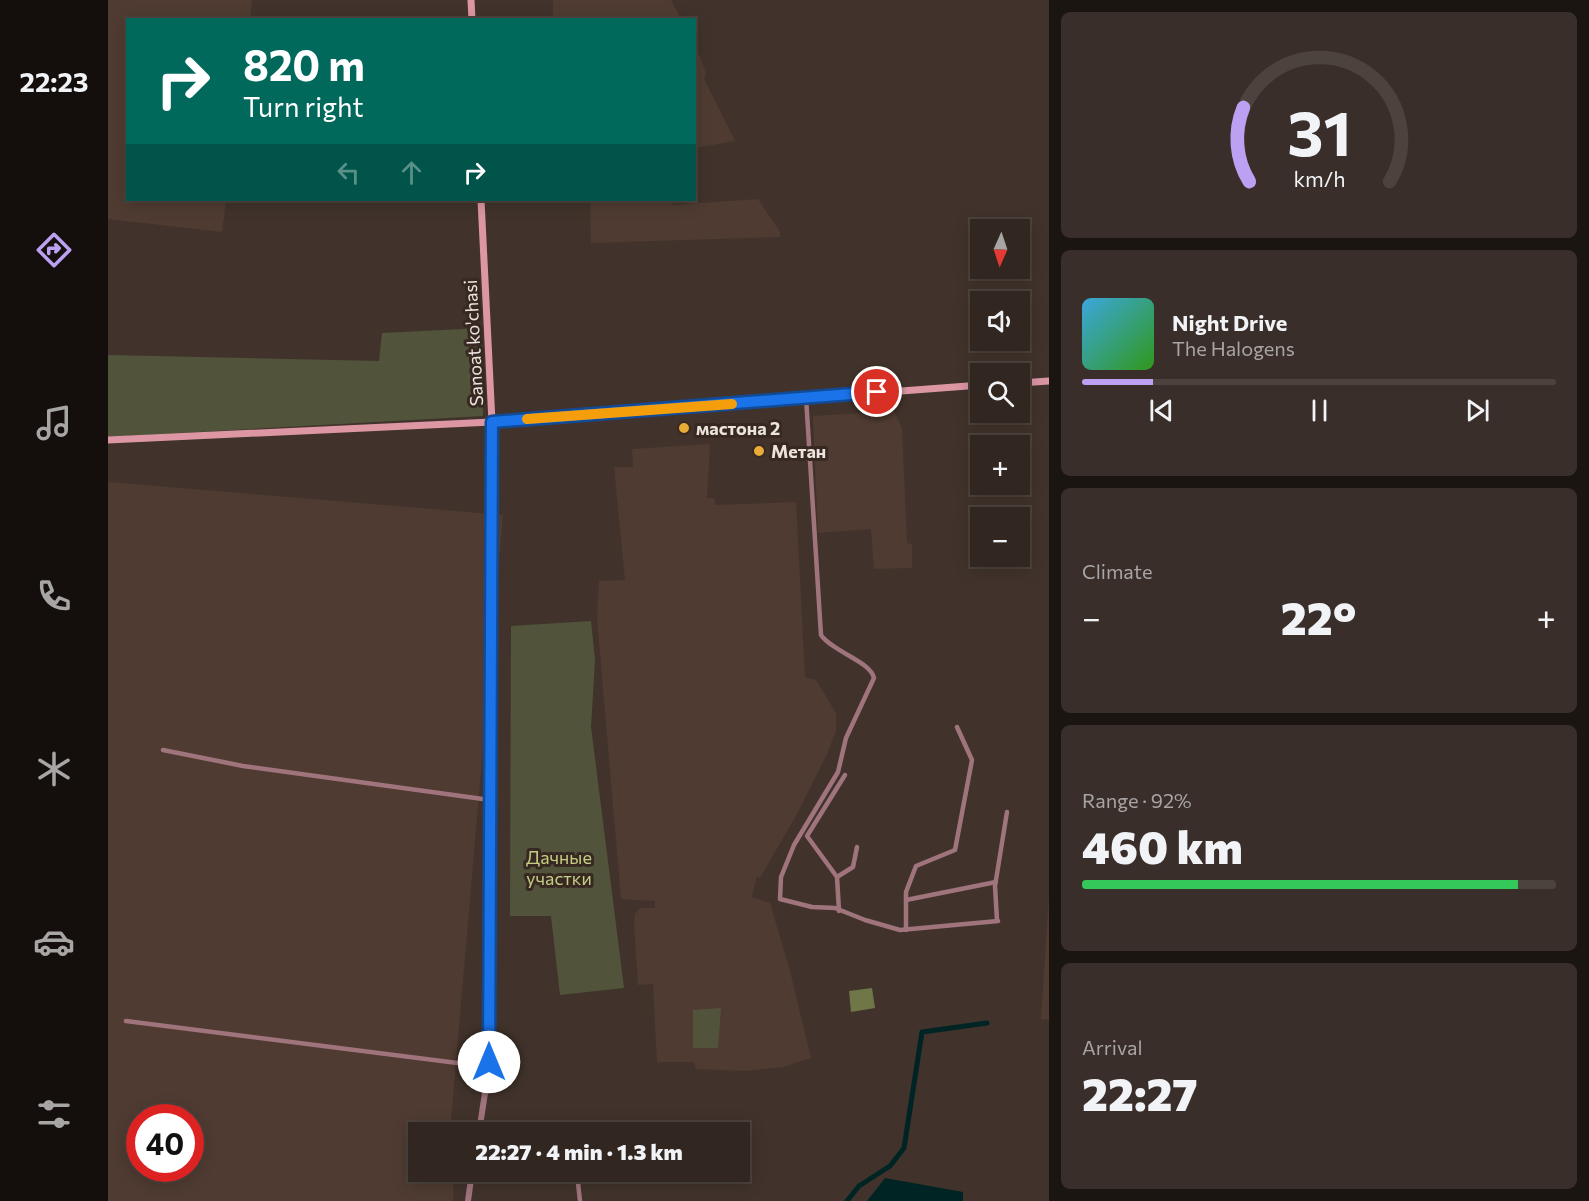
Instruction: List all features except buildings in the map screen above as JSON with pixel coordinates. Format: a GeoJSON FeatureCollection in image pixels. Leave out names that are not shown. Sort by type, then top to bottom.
{"type":"FeatureCollection","features":[{"type":"Feature","properties":{"kind":"main road"},"geometry":{"type":"LineString","coordinates":[[471,0],[472,18]]}},
{"type":"Feature","properties":{"kind":"main road","name":"Sanoat ko'chasi"},"geometry":{"type":"LineString","coordinates":[[481,201],[492,422]]}},
{"type":"Feature","properties":{"kind":"main road"},"geometry":{"type":"LineString","coordinates":[[1030,382],[1049,381]]}},
{"type":"Feature","properties":{"kind":"main road"},"geometry":{"type":"LineString","coordinates":[[108,440],[492,422],[970,386]]}},
{"type":"Feature","properties":{"kind":"street"},"geometry":{"type":"LineString","coordinates":[[806,397],[821,635],[828,646],[850,656],[874,674],[874,678],[846,738],[838,772],[794,845],[781,877],[780,898],[812,907],[835,908],[906,930],[998,920],[996,882],[1007,812]]}},
{"type":"Feature","properties":{"kind":"street","name":"Sanoat ko'chasi"},"geometry":{"type":"LineString","coordinates":[[480,1122],[489,1067],[492,422]]}},
{"type":"Feature","properties":{"kind":"street"},"geometry":{"type":"LineString","coordinates":[[906,930],[906,892],[916,866],[955,850],[972,760],[957,727]]}},
{"type":"Feature","properties":{"kind":"street"},"geometry":{"type":"LineString","coordinates":[[163,750],[243,766],[490,800]]}},
{"type":"Feature","properties":{"kind":"street"},"geometry":{"type":"LineString","coordinates":[[839,911],[837,877],[807,836],[845,775]]}},
{"type":"Feature","properties":{"kind":"street"},"geometry":{"type":"LineString","coordinates":[[837,877],[853,867],[857,848]]}},
{"type":"Feature","properties":{"kind":"street"},"geometry":{"type":"LineString","coordinates":[[906,900],[996,882]]}},
{"type":"Feature","properties":{"kind":"street"},"geometry":{"type":"LineString","coordinates":[[126,1020],[489,1067]]}},
{"type":"Feature","properties":{"kind":"street"},"geometry":{"type":"LineString","coordinates":[[468,1201],[471,1182]]}},
{"type":"Feature","properties":{"kind":"street"},"geometry":{"type":"LineString","coordinates":[[578,1182],[580,1201]]}},
{"type":"Feature","properties":{"kind":"shaded area"},"geometry":{"type":"Polygon","coordinates":[[[108,0],[252,0],[250,18],[126,18],[126,201],[226,201],[222,232],[108,219],[108,0]]]}},
{"type":"Feature","properties":{"kind":"shaded area"},"geometry":{"type":"Polygon","coordinates":[[[553,0],[671,0],[680,18],[553,18],[553,0]]]}},
{"type":"Feature","properties":{"kind":"shaded area"},"geometry":{"type":"Polygon","coordinates":[[[696,47],[706,72],[704,79],[735,141],[696,148],[696,47]]]}},
{"type":"Feature","properties":{"kind":"shaded area"},"geometry":{"type":"Polygon","coordinates":[[[758,199],[780,232],[780,237],[591,243],[590,201],[670,201],[672,205],[758,199]]]}},
{"type":"Feature","properties":{"kind":"shaded area"},"geometry":{"type":"Polygon","coordinates":[[[894,411],[902,429],[907,543],[912,544],[912,568],[874,569],[871,529],[818,533],[813,416],[894,411]]]}},
{"type":"Feature","properties":{"kind":"shaded area"},"geometry":{"type":"Polygon","coordinates":[[[710,444],[707,498],[714,498],[715,505],[796,502],[805,677],[816,680],[836,713],[836,731],[827,754],[797,814],[760,878],[757,876],[752,897],[770,903],[790,971],[811,1058],[783,1067],[744,1071],[696,1069],[694,1062],[657,1062],[653,984],[638,985],[634,925],[635,914],[640,908],[655,908],[655,901],[621,899],[597,618],[599,581],[625,580],[614,467],[633,467],[632,449],[710,444]]]}},
{"type":"Feature","properties":{"kind":"shaded area"},"geometry":{"type":"Polygon","coordinates":[[[108,482],[503,515],[451,1122],[408,1122],[408,1182],[454,1182],[453,1201],[108,1201],[108,482]]]}},
{"type":"Feature","properties":{"kind":"shaded area"},"geometry":{"type":"Polygon","coordinates":[[[1049,896],[1049,1020],[1041,1019],[1049,896]]]}},
{"type":"Feature","properties":{"kind":"green space"},"geometry":{"type":"Polygon","coordinates":[[[482,328],[483,416],[108,437],[108,355],[379,361],[382,333],[482,328]]]}},
{"type":"Feature","properties":{"kind":"green space","name":"Дачные участки"},"geometry":{"type":"Polygon","coordinates":[[[591,621],[595,660],[591,727],[624,988],[560,995],[551,916],[510,916],[511,626],[591,621]]]}},
{"type":"Feature","properties":{"kind":"green space"},"geometry":{"type":"Polygon","coordinates":[[[872,988],[875,1008],[851,1012],[849,991],[872,988]]]}},
{"type":"Feature","properties":{"kind":"green space"},"geometry":{"type":"Polygon","coordinates":[[[721,1008],[718,1048],[693,1048],[693,1010],[721,1008]]]}},
{"type":"Feature","properties":{"kind":"water"},"geometry":{"type":"Polygon","coordinates":[[[885,1178],[963,1192],[963,1201],[867,1201],[885,1178]]]}},
{"type":"Feature","properties":{"kind":"waterway"},"geometry":{"type":"LineString","coordinates":[[847,1201],[859,1186],[890,1166],[904,1148],[922,1032],[987,1023]]}},
{"type":"Feature","properties":{"kind":"slow traffic"},"geometry":{"type":"LineString","coordinates":[[527,419],[732,404]]}},
{"type":"Feature","properties":{"kind":"place","name":"мастона 2"},"geometry":{"type":"Point","coordinates":[684,428]}},
{"type":"Feature","properties":{"kind":"place","name":"Метан"},"geometry":{"type":"Point","coordinates":[759,451]}},
{"type":"Feature","properties":{"kind":"route"},"geometry":{"type":"LineString","coordinates":[[489,1062],[492,422],[877,392]]}}]}
